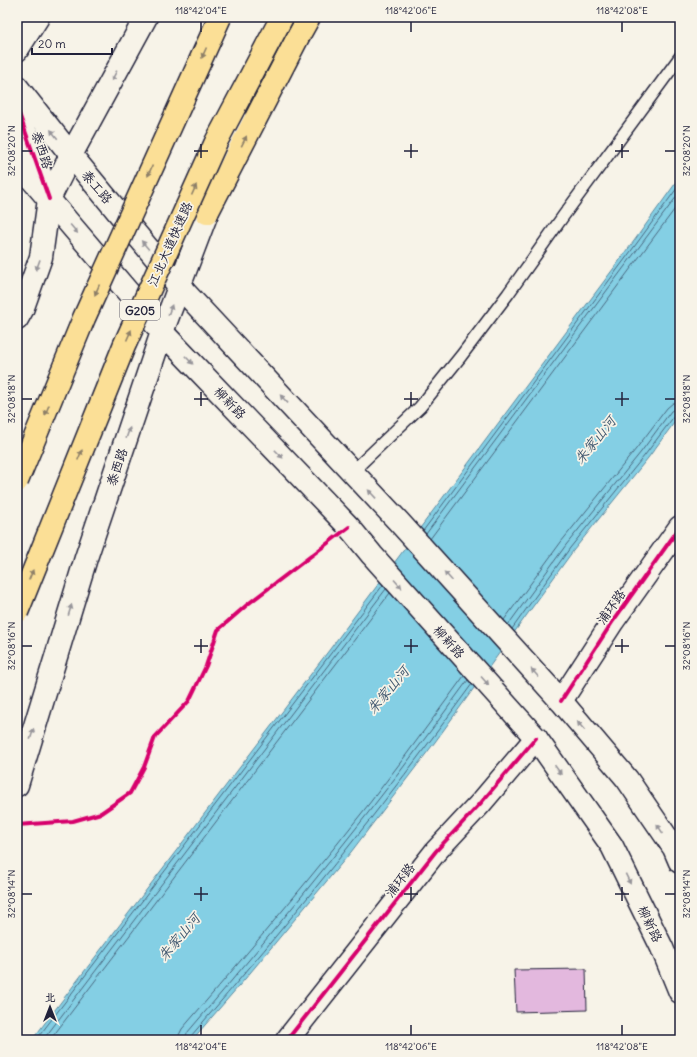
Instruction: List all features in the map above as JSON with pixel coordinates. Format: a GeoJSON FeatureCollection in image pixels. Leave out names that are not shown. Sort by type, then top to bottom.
{"type":"FeatureCollection","features":[{"type":"Feature","properties":{"kind":"highway"},"geometry":{"type":"LineString","coordinates":[[17,481],[84,318],[220,17]]}},
{"type":"Feature","properties":{"kind":"highway","name":"江北大道快速路"},"geometry":{"type":"LineString","coordinates":[[17,612],[124,346],[216,142],[282,17]]}},
{"type":"Feature","properties":{"kind":"highway"},"geometry":{"type":"LineString","coordinates":[[207,213],[309,17]]}},
{"type":"Feature","properties":{"kind":"main road"},"geometry":{"type":"LineString","coordinates":[[17,50],[38,17]]}},
{"type":"Feature","properties":{"kind":"main road","name":"泰西路"},"geometry":{"type":"LineString","coordinates":[[17,319],[22,310],[41,257],[49,199],[71,155],[146,17]]}},
{"type":"Feature","properties":{"kind":"main road","name":"泰西路"},"geometry":{"type":"LineString","coordinates":[[17,785],[86,558],[162,332],[207,213],[240,100],[273,17]]}},
{"type":"Feature","properties":{"kind":"main road","name":"泰工路"},"geometry":{"type":"LineString","coordinates":[[17,87],[179,286]]}},
{"type":"Feature","properties":{"kind":"main road","name":"泰西路"},"geometry":{"type":"LineString","coordinates":[[17,108],[49,199]]}},
{"type":"Feature","properties":{"kind":"main road"},"geometry":{"type":"LineString","coordinates":[[17,162],[162,332]]}},
{"type":"Feature","properties":{"kind":"main road"},"geometry":{"type":"LineString","coordinates":[[179,286],[399,522],[561,702],[627,779],[674,848],[680,862]]}},
{"type":"Feature","properties":{"kind":"main road","name":"柳新路"},"geometry":{"type":"LineString","coordinates":[[162,332],[349,527],[372,555],[536,738],[612,846],[662,948],[680,992]]}},
{"type":"Feature","properties":{"kind":"main road","name":"浦环路"},"geometry":{"type":"LineString","coordinates":[[561,702],[613,621],[680,527]]}},
{"type":"Feature","properties":{"kind":"main road","name":"浦环路"},"geometry":{"type":"LineString","coordinates":[[287,1040],[436,851],[480,804],[536,738]]}},
{"type":"Feature","properties":{"kind":"lane"},"geometry":{"type":"LineString","coordinates":[[352,472],[420,407],[452,367],[508,294],[680,57]]}},
{"type":"Feature","properties":{"kind":"water","name":"朱家山河"},"geometry":{"type":"Polygon","coordinates":[[[680,177],[680,415],[648,458],[573,551],[435,742],[351,852],[192,1040],[32,1040],[330,649],[680,177]]]}},
{"type":"Feature","properties":{"kind":"building"},"geometry":{"type":"Polygon","coordinates":[[[586,969],[587,1010],[516,1012],[514,970],[586,969]]]}},
{"type":"Feature","properties":{"kind":"cycle path"},"geometry":{"type":"LineString","coordinates":[[17,108],[49,199]]}},
{"type":"Feature","properties":{"kind":"cycle path"},"geometry":{"type":"LineString","coordinates":[[17,825],[73,821],[101,813],[130,793],[144,767],[155,737],[189,701],[206,666],[218,630],[248,604],[349,527]]}},
{"type":"Feature","properties":{"kind":"cycle path"},"geometry":{"type":"LineString","coordinates":[[561,701],[613,621],[680,527]]}},
{"type":"Feature","properties":{"kind":"cycle path"},"geometry":{"type":"LineString","coordinates":[[287,1040],[436,851],[480,804],[536,738]]}}]}
